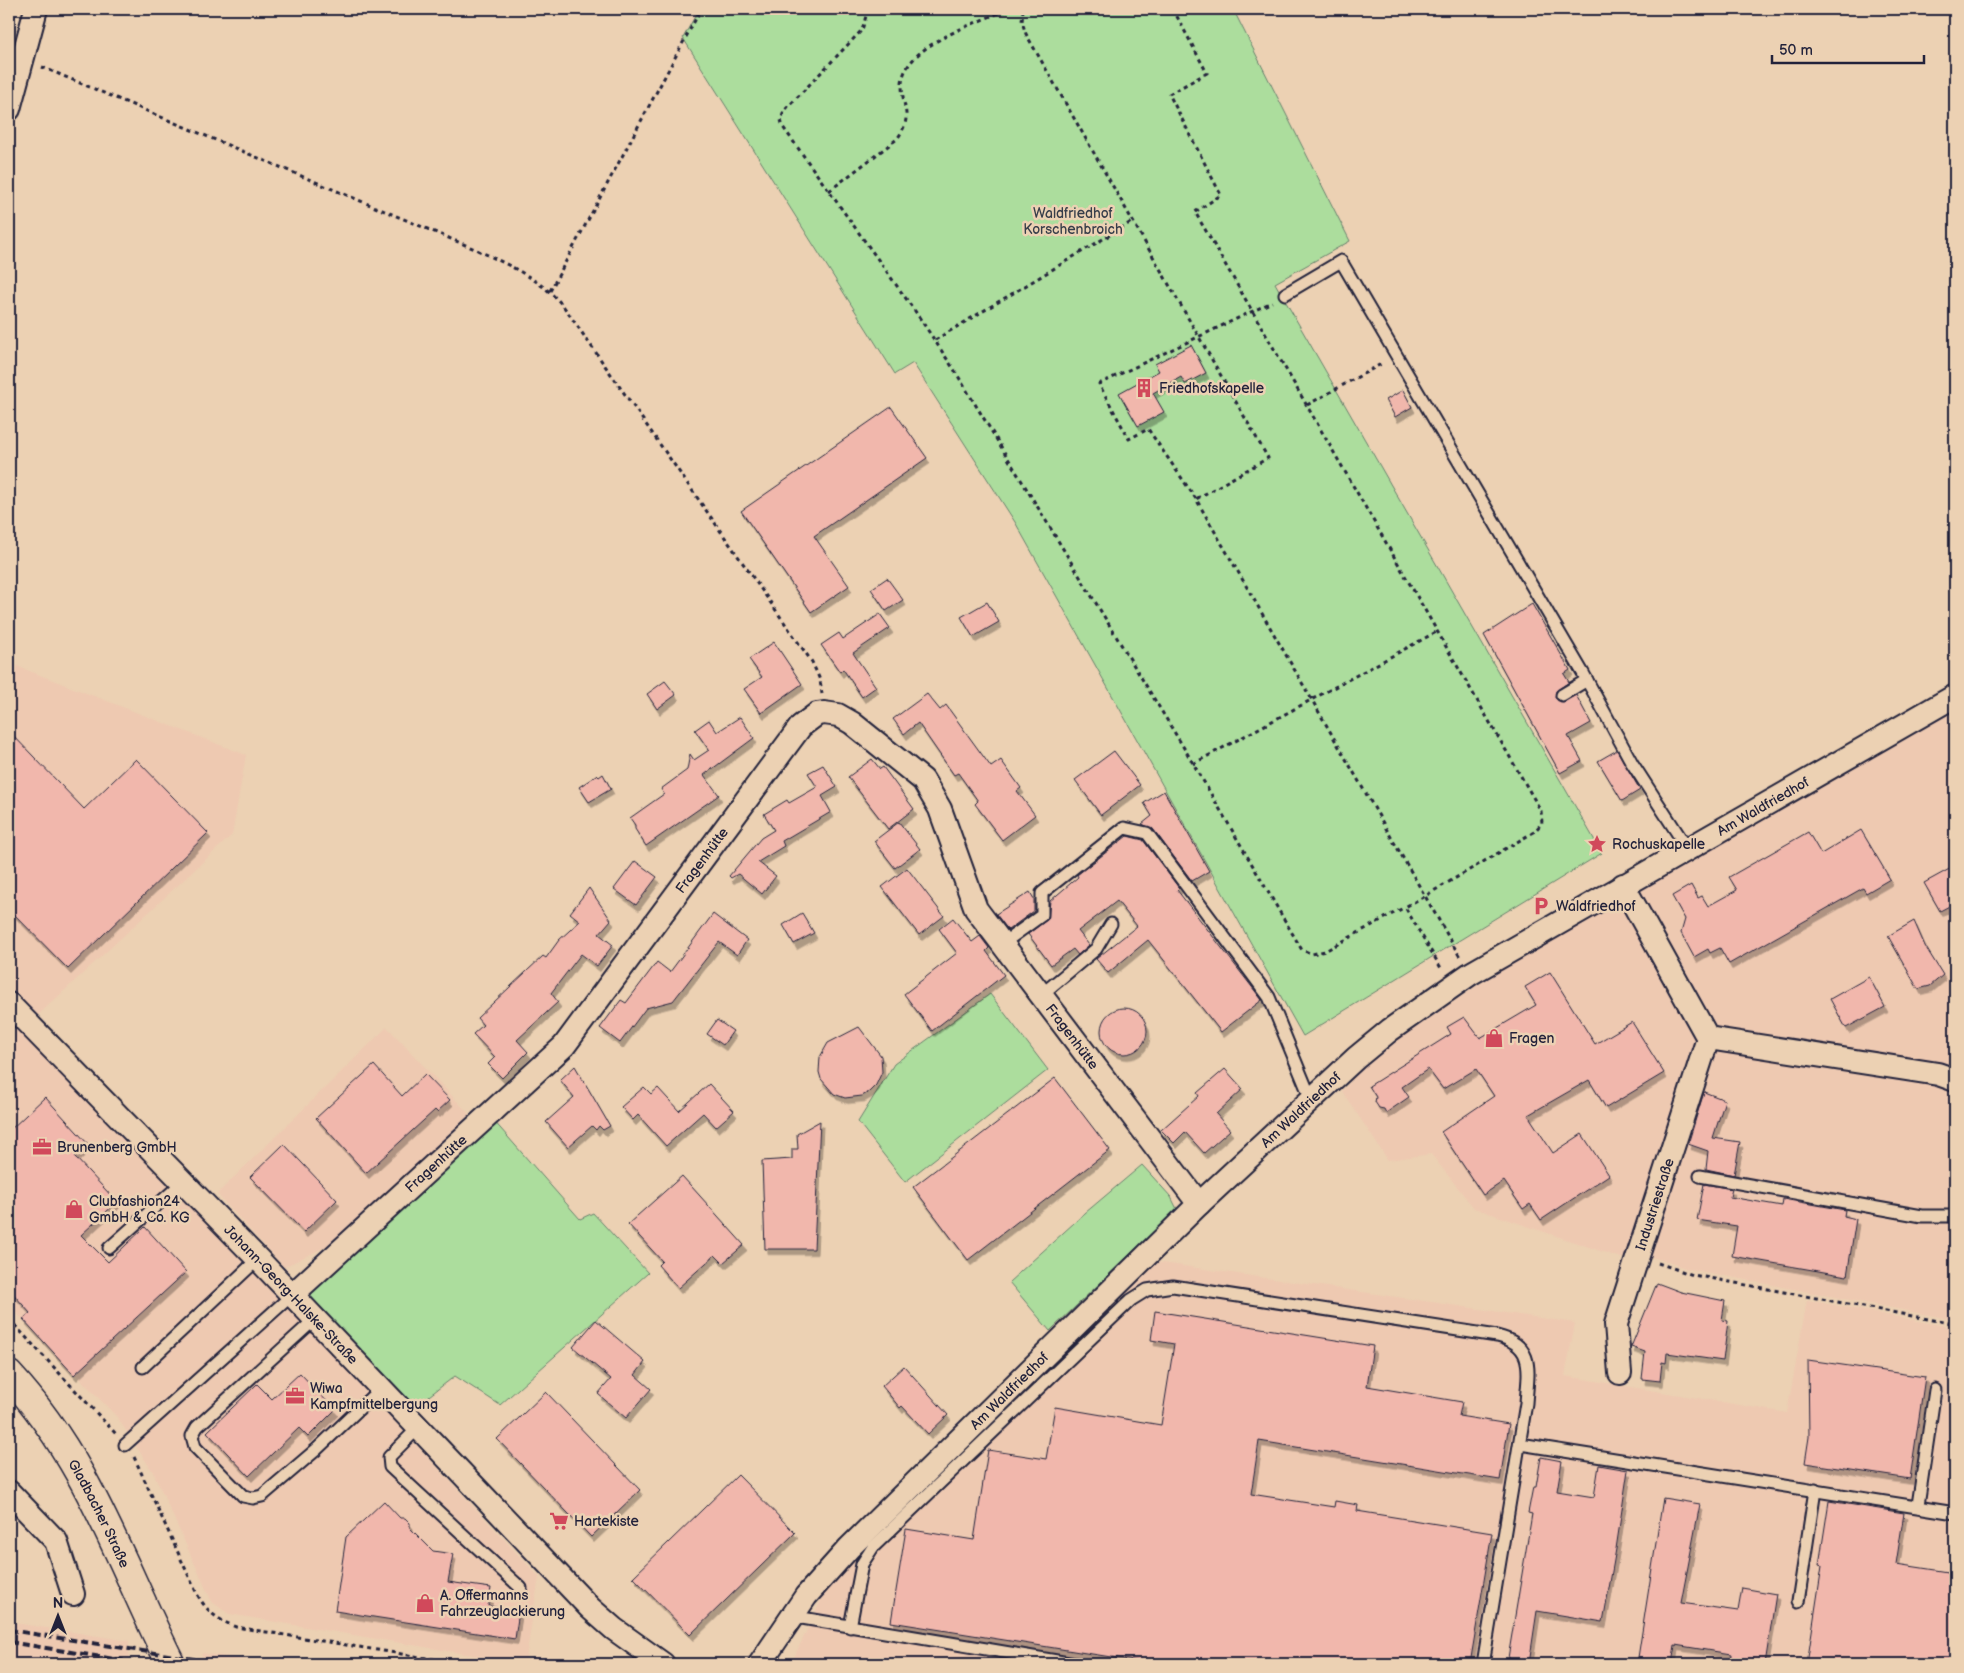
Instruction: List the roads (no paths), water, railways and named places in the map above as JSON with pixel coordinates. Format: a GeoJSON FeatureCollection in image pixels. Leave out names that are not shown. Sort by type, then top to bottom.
{"type":"FeatureCollection","features":[{"type":"Feature","properties":{"kind":"street"},"geometry":{"type":"LineString","coordinates":[[9,109],[36,9]]}},
{"type":"Feature","properties":{"kind":"street","name":"Am Waldfriedhof"},"geometry":{"type":"LineString","coordinates":[[760,1664],[790,1616],[849,1548],[1199,1204],[1373,1044],[1461,980],[1687,848],[1955,696]]}},
{"type":"Feature","properties":{"kind":"street","name":"Fragenhütte"},"geometry":{"type":"LineString","coordinates":[[292,1295],[564,1046],[802,726],[812,717],[824,712],[838,715],[852,723],[923,780],[940,809],[976,909],[1199,1204]]}},
{"type":"Feature","properties":{"kind":"street"},"geometry":{"type":"LineString","coordinates":[[1623,885],[1708,1038],[1950,1075]]}},
{"type":"Feature","properties":{"kind":"street","name":"Johann-Georg-Halske-Straße"},"geometry":{"type":"LineString","coordinates":[[9,1004],[292,1295],[590,1608],[620,1634],[663,1664]]}},
{"type":"Feature","properties":{"kind":"street","name":"Industriestraße"},"geometry":{"type":"LineString","coordinates":[[1620,1374],[1616,1324],[1708,1038]]}},
{"type":"Feature","properties":{"kind":"street","name":"Gladbacher Straße"},"geometry":{"type":"LineString","coordinates":[[9,1375],[43,1414],[79,1469],[117,1544],[171,1664]]}},
{"type":"Feature","properties":{"kind":"street"},"geometry":{"type":"LineString","coordinates":[[9,1492],[56,1541],[73,1594]]}},
{"type":"Feature","properties":{"kind":"lane"},"geometry":{"type":"LineString","coordinates":[[1285,294],[1342,261],[1587,680],[1632,763],[1687,848]]}},
{"type":"Feature","properties":{"kind":"lane"},"geometry":{"type":"LineString","coordinates":[[1562,695],[1587,680]]}},
{"type":"Feature","properties":{"kind":"lane"},"geometry":{"type":"LineString","coordinates":[[997,936],[1042,916],[1042,893],[1124,828],[1147,833],[1269,997],[1311,1100]]}},
{"type":"Feature","properties":{"kind":"lane"},"geometry":{"type":"LineString","coordinates":[[1041,995],[1096,949],[1111,924]]}},
{"type":"Feature","properties":{"kind":"lane"},"geometry":{"type":"LineString","coordinates":[[1700,1176],[1922,1216],[1955,1216]]}},
{"type":"Feature","properties":{"kind":"lane"},"geometry":{"type":"LineString","coordinates":[[109,1248],[183,1182]]}},
{"type":"Feature","properties":{"kind":"lane"},"geometry":{"type":"LineString","coordinates":[[143,1367],[258,1260]]}},
{"type":"Feature","properties":{"kind":"lane"},"geometry":{"type":"LineString","coordinates":[[850,1627],[862,1564],[873,1547],[1131,1300],[1153,1288],[1180,1286],[1507,1338],[1522,1349],[1528,1365],[1526,1403],[1483,1664]]}},
{"type":"Feature","properties":{"kind":"lane","name":"Fragenhütte"},"geometry":{"type":"LineString","coordinates":[[125,1444],[292,1295]]}},
{"type":"Feature","properties":{"kind":"lane"},"geometry":{"type":"LineString","coordinates":[[315,1319],[197,1427],[192,1436],[195,1447],[243,1496],[253,1498],[262,1496],[317,1449],[381,1388]]}},
{"type":"Feature","properties":{"kind":"lane"},"geometry":{"type":"LineString","coordinates":[[1918,1505],[1935,1390]]}},
{"type":"Feature","properties":{"kind":"lane"},"geometry":{"type":"LineString","coordinates":[[418,1427],[389,1457],[390,1467],[520,1588]]}},
{"type":"Feature","properties":{"kind":"lane"},"geometry":{"type":"LineString","coordinates":[[1520,1444],[1918,1505],[1955,1513]]}},
{"type":"Feature","properties":{"kind":"lane"},"geometry":{"type":"LineString","coordinates":[[1798,1602],[1815,1490]]}},
{"type":"Feature","properties":{"kind":"lane"},"geometry":{"type":"LineString","coordinates":[[790,1616],[1075,1664]]}},
{"type":"Feature","properties":{"kind":"railway"},"geometry":{"type":"LineString","coordinates":[[9,1630],[225,1664]]}},
{"type":"Feature","properties":{"kind":"railway"},"geometry":{"type":"LineString","coordinates":[[9,1642],[145,1664]]}},
{"type":"Feature","properties":{"kind":"place","name":"Friedhofskapelle"},"geometry":{"type":"Point","coordinates":[1144,388]}},
{"type":"Feature","properties":{"kind":"place","name":"Rochuskapelle"},"geometry":{"type":"Point","coordinates":[1597,844]}},
{"type":"Feature","properties":{"kind":"place","name":"Waldfriedhof"},"geometry":{"type":"Point","coordinates":[1541,906]}},
{"type":"Feature","properties":{"kind":"place","name":"Fragen"},"geometry":{"type":"Point","coordinates":[1494,1038]}},
{"type":"Feature","properties":{"kind":"place","name":"Brunenberg GmbH"},"geometry":{"type":"Point","coordinates":[42,1147]}},
{"type":"Feature","properties":{"kind":"place","name":"Clubfashion24 GmbH & Co. KG"},"geometry":{"type":"Point","coordinates":[74,1209]}},
{"type":"Feature","properties":{"kind":"place","name":"Wiwa Kampfmittelbergung"},"geometry":{"type":"Point","coordinates":[295,1396]}},
{"type":"Feature","properties":{"kind":"place","name":"Hartekiste"},"geometry":{"type":"Point","coordinates":[559,1521]}},
{"type":"Feature","properties":{"kind":"place","name":"A. Offermanns Fahrzeuglackierung"},"geometry":{"type":"Point","coordinates":[425,1603]}},
{"type":"Feature","properties":{"kind":"park label","name":"Waldfriedhof Korschenbroich"},"geometry":{"type":"Point","coordinates":[1073,222]}}]}
